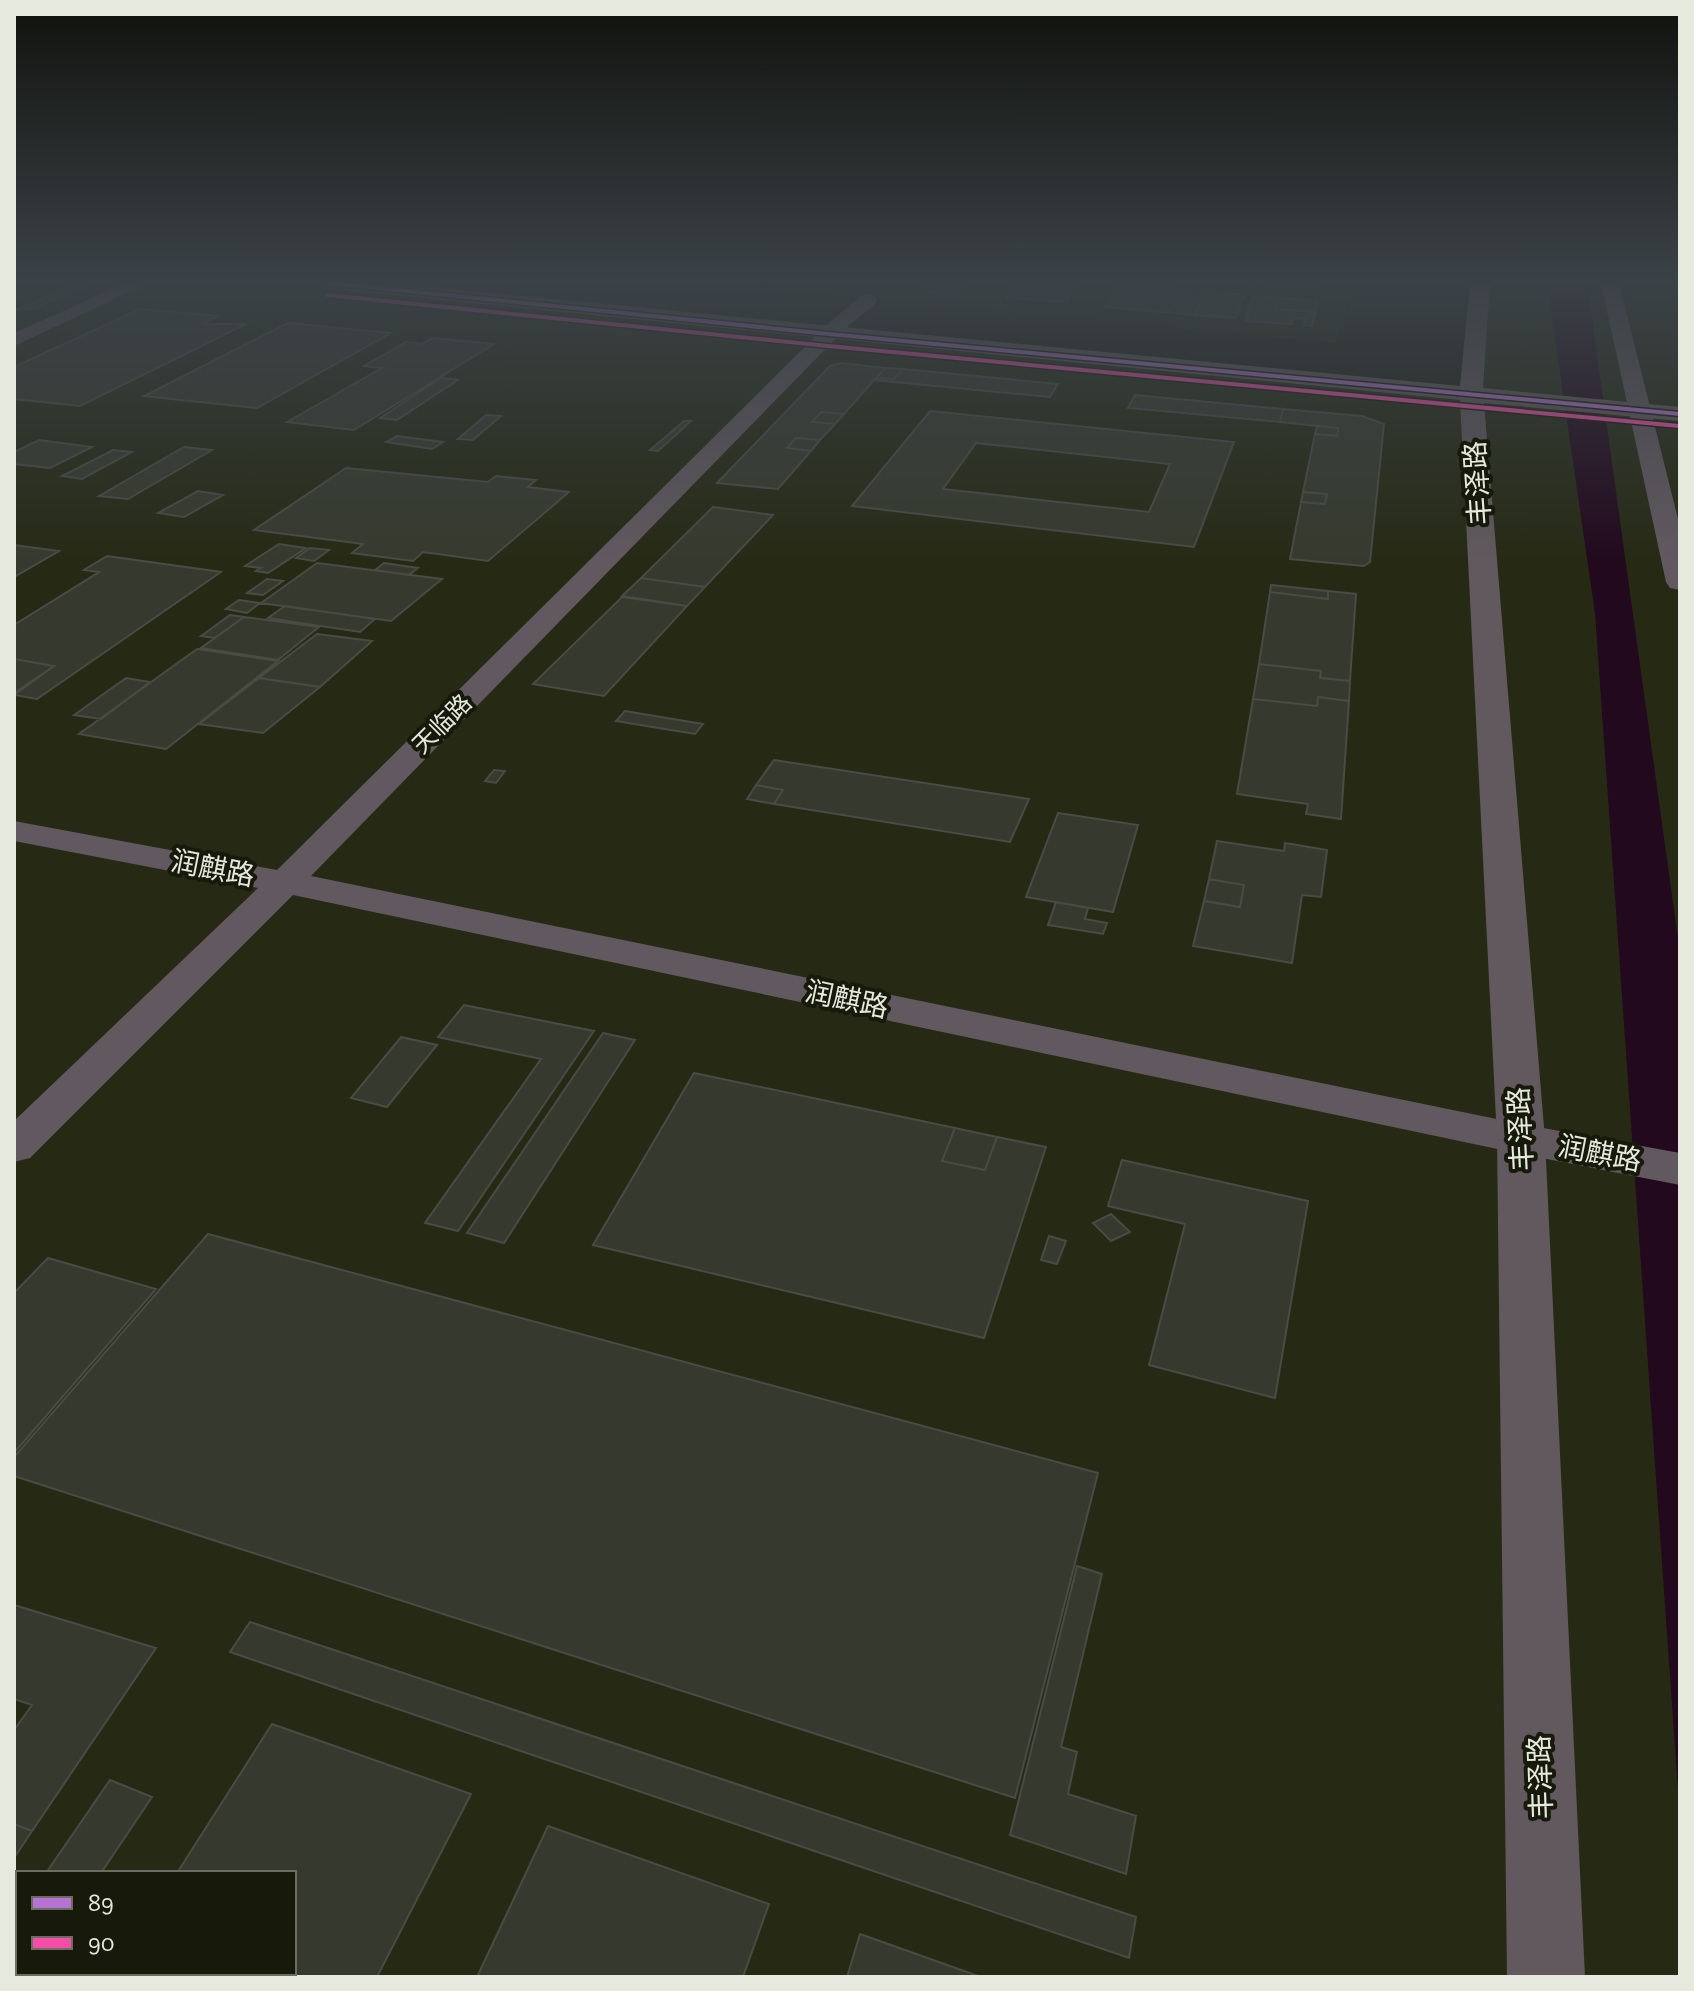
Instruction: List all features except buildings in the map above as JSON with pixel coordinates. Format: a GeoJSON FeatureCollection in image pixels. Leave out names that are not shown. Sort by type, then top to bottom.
{"type":"FeatureCollection","features":[{"type":"Feature","properties":{"kind":"main road"},"geometry":{"type":"LineString","coordinates":[[1341,376],[1638,402],[1680,414]]}},
{"type":"Feature","properties":{"kind":"main road","name":"丰泽路"},"geometry":{"type":"LineString","coordinates":[[1473,376],[1521,1139],[1546,1977]]}},
{"type":"Feature","properties":{"kind":"main road"},"geometry":{"type":"LineString","coordinates":[[1472,388],[1680,402]]}},
{"type":"Feature","properties":{"kind":"street","name":"天临路"},"geometry":{"type":"LineString","coordinates":[[14,1147],[285,882],[787,376]]}},
{"type":"Feature","properties":{"kind":"street"},"geometry":{"type":"LineString","coordinates":[[1632,376],[1680,582]]}},
{"type":"Feature","properties":{"kind":"street","name":"润麒路"},"geometry":{"type":"LineString","coordinates":[[14,831],[285,882],[1521,1139],[1680,1169]]}},
{"type":"Feature","properties":{"kind":"shaded area"},"geometry":{"type":"Polygon","coordinates":[[[14,376],[1285,376],[1471,393],[1473,376],[1680,376],[1680,1977],[14,1977],[14,376]]]}},
{"type":"Feature","properties":{"kind":"shaded area"},"geometry":{"type":"Polygon","coordinates":[[[1561,376],[1600,376],[1680,953],[1680,1818],[1595,613],[1561,376]]]}},
{"type":"Feature","properties":{"kind":"transit line","name":"90"},"geometry":{"type":"LineString","coordinates":[[1146,376],[1679,426]]}},
{"type":"Feature","properties":{"kind":"transit line","name":"89"},"geometry":{"type":"LineString","coordinates":[[1275,376],[1680,414]]}}]}
